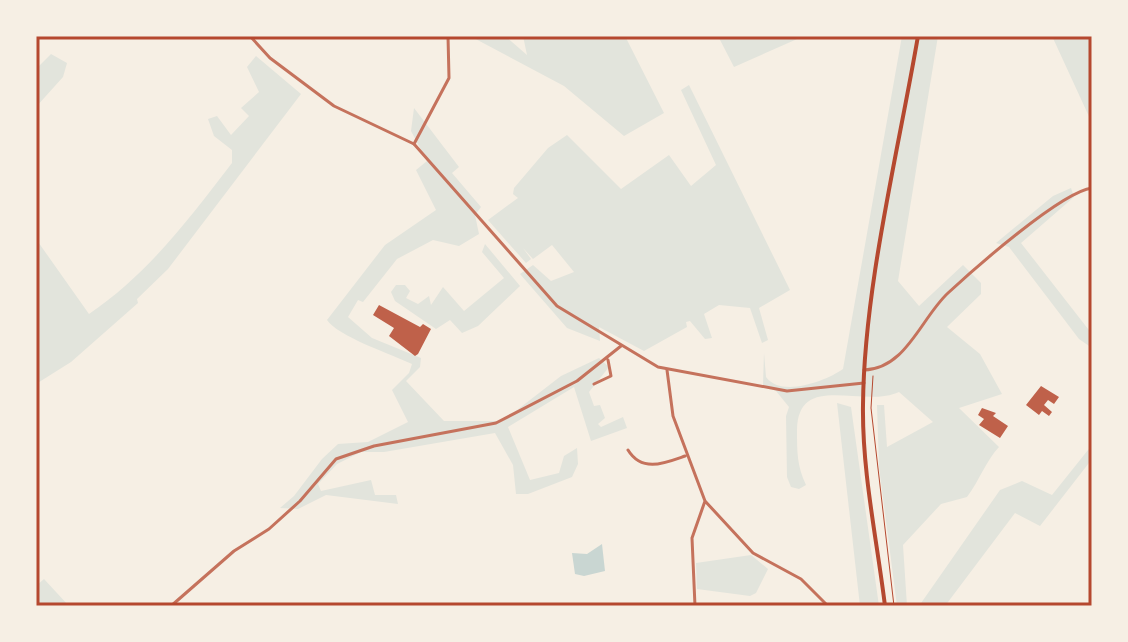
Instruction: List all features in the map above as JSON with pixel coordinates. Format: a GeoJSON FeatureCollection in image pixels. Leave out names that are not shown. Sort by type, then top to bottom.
{"type":"FeatureCollection","features":[{"type":"Feature","properties":{"kind":"main road"},"geometry":{"type":"LineString","coordinates":[[885,606],[864,442],[864,370],[870,314],[918,36]]}},
{"type":"Feature","properties":{"kind":"street"},"geometry":{"type":"LineString","coordinates":[[250,36],[270,58],[334,106],[414,144],[557,306],[621,346],[667,370],[787,391],[864,383]]}},
{"type":"Feature","properties":{"kind":"street"},"geometry":{"type":"LineString","coordinates":[[414,144],[449,78],[448,36]]}},
{"type":"Feature","properties":{"kind":"street"},"geometry":{"type":"LineString","coordinates":[[864,370],[873,370],[894,360],[946,295],[1055,205],[1092,188]]}},
{"type":"Feature","properties":{"kind":"street"},"geometry":{"type":"LineString","coordinates":[[171,606],[234,551],[269,529],[300,501],[336,459],[374,446],[496,423],[577,381],[608,360],[621,346]]}},
{"type":"Feature","properties":{"kind":"street"},"geometry":{"type":"LineString","coordinates":[[594,384],[611,376],[608,360]]}},
{"type":"Feature","properties":{"kind":"street"},"geometry":{"type":"LineString","coordinates":[[667,370],[670,404],[705,501],[753,553],[801,579],[828,606]]}},
{"type":"Feature","properties":{"kind":"street"},"geometry":{"type":"LineString","coordinates":[[628,450],[636,460],[649,465],[686,455]]}},
{"type":"Feature","properties":{"kind":"street"},"geometry":{"type":"LineString","coordinates":[[695,606],[692,538],[705,501]]}},
{"type":"Feature","properties":{"kind":"path"},"geometry":{"type":"LineString","coordinates":[[873,370],[871,408],[894,606]]}},
{"type":"Feature","properties":{"kind":"shaded area"},"geometry":{"type":"Polygon","coordinates":[[[470,36],[505,36],[527,55],[523,36],[625,36],[664,113],[624,136],[564,86],[470,36]]]}},
{"type":"Feature","properties":{"kind":"shaded area"},"geometry":{"type":"Polygon","coordinates":[[[718,36],[804,36],[734,67],[718,36]]]}},
{"type":"Feature","properties":{"kind":"shaded area"},"geometry":{"type":"Polygon","coordinates":[[[902,36],[938,36],[898,281],[919,306],[963,265],[981,283],[981,294],[947,327],[980,354],[1002,394],[959,408],[999,447],[967,497],[941,504],[903,545],[907,606],[897,606],[879,467],[877,405],[884,405],[887,447],[933,422],[899,392],[868,397],[835,395],[808,402],[800,412],[797,430],[798,459],[806,485],[799,489],[791,487],[787,477],[786,416],[789,407],[776,391],[763,385],[764,353],[766,377],[782,386],[815,382],[843,369],[902,36]]]}},
{"type":"Feature","properties":{"kind":"shaded area"},"geometry":{"type":"Polygon","coordinates":[[[1052,36],[1092,36],[1092,123],[1052,36]]]}},
{"type":"Feature","properties":{"kind":"shaded area"},"geometry":{"type":"Polygon","coordinates":[[[51,54],[67,63],[63,77],[36,107],[36,69],[51,54]]]}},
{"type":"Feature","properties":{"kind":"shaded area"},"geometry":{"type":"Polygon","coordinates":[[[256,56],[301,94],[168,269],[137,299],[138,303],[71,362],[36,384],[36,239],[89,314],[110,298],[149,263],[232,163],[232,150],[214,136],[208,119],[217,116],[231,135],[249,116],[241,108],[259,92],[247,67],[256,56]]]}},
{"type":"Feature","properties":{"kind":"shaded area"},"geometry":{"type":"Polygon","coordinates":[[[689,85],[790,290],[759,308],[768,340],[762,343],[750,308],[719,305],[704,314],[712,338],[705,339],[690,321],[686,322],[687,327],[644,351],[599,327],[600,341],[567,328],[520,274],[533,265],[551,281],[574,272],[552,245],[533,259],[523,248],[531,259],[526,263],[488,220],[518,198],[513,194],[514,188],[548,148],[567,135],[621,189],[669,155],[691,186],[716,165],[681,90],[689,85]]]}},
{"type":"Feature","properties":{"kind":"shaded area"},"geometry":{"type":"Polygon","coordinates":[[[414,108],[459,167],[452,173],[481,207],[475,215],[479,234],[459,246],[433,240],[397,259],[363,302],[358,300],[348,317],[372,338],[421,358],[420,367],[406,381],[444,421],[503,421],[561,376],[599,358],[609,367],[589,392],[594,406],[600,405],[605,418],[598,424],[601,427],[623,417],[627,428],[591,441],[574,387],[508,427],[530,480],[559,473],[564,456],[577,448],[578,464],[572,477],[528,494],[516,494],[513,465],[495,433],[384,452],[361,452],[337,464],[318,484],[321,491],[371,480],[375,495],[396,495],[398,504],[326,495],[298,509],[280,508],[338,444],[368,442],[408,422],[392,390],[409,373],[412,364],[353,339],[327,320],[385,245],[436,210],[416,170],[427,161],[411,131],[414,108]]]}},
{"type":"Feature","properties":{"kind":"shaded area"},"geometry":{"type":"Polygon","coordinates":[[[1071,188],[1074,197],[1021,243],[1092,334],[1092,348],[1079,339],[1009,247],[996,243],[1053,196],[1071,188]]]}},
{"type":"Feature","properties":{"kind":"shaded area"},"geometry":{"type":"Polygon","coordinates":[[[485,244],[520,286],[478,326],[462,333],[450,320],[436,329],[395,301],[391,292],[396,285],[405,285],[410,291],[406,298],[418,304],[429,296],[431,305],[443,287],[464,311],[504,278],[482,252],[485,244]]]}},
{"type":"Feature","properties":{"kind":"shaded area"},"geometry":{"type":"Polygon","coordinates":[[[837,403],[851,407],[879,606],[860,606],[837,403]]]}},
{"type":"Feature","properties":{"kind":"shaded area"},"geometry":{"type":"Polygon","coordinates":[[[1092,445],[1092,459],[1040,526],[1015,513],[945,606],[919,606],[1000,490],[1022,481],[1052,495],[1092,445]]]}},
{"type":"Feature","properties":{"kind":"shaded area"},"geometry":{"type":"Polygon","coordinates":[[[602,544],[605,571],[584,576],[575,574],[572,553],[587,554],[602,544]]]}},
{"type":"Feature","properties":{"kind":"shaded area"},"geometry":{"type":"Polygon","coordinates":[[[751,555],[768,569],[756,593],[750,596],[697,589],[696,563],[751,555]]]}},
{"type":"Feature","properties":{"kind":"shaded area"},"geometry":{"type":"Polygon","coordinates":[[[44,579],[69,606],[36,606],[36,586],[44,579]]]}},
{"type":"Feature","properties":{"kind":"building"},"geometry":{"type":"Polygon","coordinates":[[[379,305],[420,327],[423,324],[431,329],[418,354],[415,356],[389,336],[394,328],[373,315],[379,305]]]}},
{"type":"Feature","properties":{"kind":"building"},"geometry":{"type":"Polygon","coordinates":[[[1041,386],[1059,397],[1054,404],[1048,400],[1044,405],[1052,412],[1049,416],[1042,411],[1039,415],[1026,405],[1041,386]]]}},
{"type":"Feature","properties":{"kind":"building"},"geometry":{"type":"Polygon","coordinates":[[[982,408],[996,413],[993,416],[1008,426],[1000,438],[979,425],[984,419],[978,415],[982,408]]]}}]}
